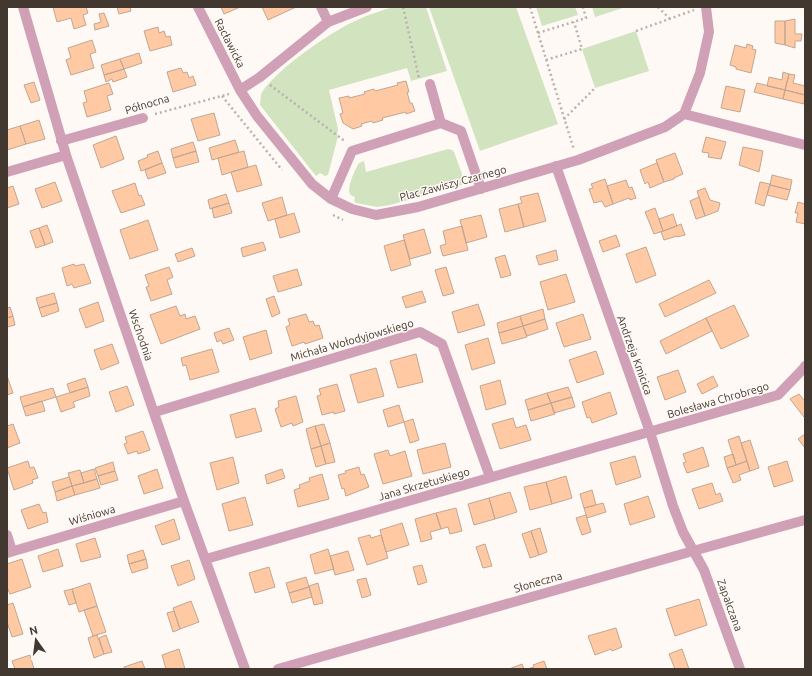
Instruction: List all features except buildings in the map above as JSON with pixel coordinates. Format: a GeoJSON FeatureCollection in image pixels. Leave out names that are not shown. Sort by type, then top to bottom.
{"type":"FeatureCollection","features":[{"type":"Feature","properties":{"kind":"street","name":"Wschodnia"},"geometry":{"type":"LineString","coordinates":[[23,7],[61,142],[184,501],[245,669]]}},
{"type":"Feature","properties":{"kind":"street","name":"Racławicka"},"geometry":{"type":"LineString","coordinates":[[198,7],[240,90]]}},
{"type":"Feature","properties":{"kind":"street"},"geometry":{"type":"LineString","coordinates":[[321,7],[328,22]]}},
{"type":"Feature","properties":{"kind":"street"},"geometry":{"type":"LineString","coordinates":[[240,90],[260,77],[328,22],[367,7]]}},
{"type":"Feature","properties":{"kind":"street"},"geometry":{"type":"LineString","coordinates":[[706,7],[709,32],[700,73],[684,114],[805,145]]}},
{"type":"Feature","properties":{"kind":"street"},"geometry":{"type":"LineString","coordinates":[[430,84],[441,123]]}},
{"type":"Feature","properties":{"kind":"street","name":"Plac Zawiszy Czarnego"},"geometry":{"type":"LineString","coordinates":[[240,90],[257,116],[312,184],[331,199],[352,209],[376,215],[418,207],[578,160],[665,126],[684,114]]}},
{"type":"Feature","properties":{"kind":"street","name":"Północna"},"geometry":{"type":"LineString","coordinates":[[61,142],[142,118]]}},
{"type":"Feature","properties":{"kind":"street"},"geometry":{"type":"LineString","coordinates":[[331,199],[352,150],[441,123],[461,131],[481,189]]}},
{"type":"Feature","properties":{"kind":"street"},"geometry":{"type":"LineString","coordinates":[[7,172],[66,155]]}},
{"type":"Feature","properties":{"kind":"street","name":"Andrzeja Kmicica"},"geometry":{"type":"LineString","coordinates":[[556,166],[650,432],[672,506],[693,551]]}},
{"type":"Feature","properties":{"kind":"street","name":"Michała Wołodyjowskiego"},"geometry":{"type":"LineString","coordinates":[[154,412],[420,332],[442,344],[490,477]]}},
{"type":"Feature","properties":{"kind":"street","name":"Bolesława Chrobrego"},"geometry":{"type":"LineString","coordinates":[[650,432],[778,395],[805,366]]}},
{"type":"Feature","properties":{"kind":"street","name":"Jana Skrzetuskiego"},"geometry":{"type":"LineString","coordinates":[[206,559],[650,432]]}},
{"type":"Feature","properties":{"kind":"street","name":"Wiśniowa"},"geometry":{"type":"LineString","coordinates":[[10,552],[184,501]]}},
{"type":"Feature","properties":{"kind":"street","name":"Słoneczna"},"geometry":{"type":"LineString","coordinates":[[278,669],[805,520]]}},
{"type":"Feature","properties":{"kind":"street"},"geometry":{"type":"LineString","coordinates":[[7,535],[10,552]]}},
{"type":"Feature","properties":{"kind":"street","name":"Zapałczana"},"geometry":{"type":"LineString","coordinates":[[693,551],[704,570],[740,669]]}},
{"type":"Feature","properties":{"kind":"path"},"geometry":{"type":"LineString","coordinates":[[403,7],[420,80],[430,84]]}},
{"type":"Feature","properties":{"kind":"path"},"geometry":{"type":"LineString","coordinates":[[530,7],[578,160]]}},
{"type":"Feature","properties":{"kind":"path"},"geometry":{"type":"LineString","coordinates":[[538,33],[586,18],[583,7]]}},
{"type":"Feature","properties":{"kind":"path"},"geometry":{"type":"LineString","coordinates":[[658,7],[670,19]]}},
{"type":"Feature","properties":{"kind":"path"},"geometry":{"type":"LineString","coordinates":[[636,31],[695,9]]}},
{"type":"Feature","properties":{"kind":"path"},"geometry":{"type":"LineString","coordinates":[[546,60],[582,49],[574,22]]}},
{"type":"Feature","properties":{"kind":"path"},"geometry":{"type":"LineString","coordinates":[[260,77],[344,140],[352,150]]}},
{"type":"Feature","properties":{"kind":"path"},"geometry":{"type":"LineString","coordinates":[[564,119],[595,88]]}},
{"type":"Feature","properties":{"kind":"path","name":"Północna"},"geometry":{"type":"LineString","coordinates":[[142,118],[240,90]]}},
{"type":"Feature","properties":{"kind":"path"},"geometry":{"type":"LineString","coordinates":[[222,96],[286,174]]}},
{"type":"Feature","properties":{"kind":"path"},"geometry":{"type":"LineString","coordinates":[[328,212],[338,218],[350,222]]}},
{"type":"Feature","properties":{"kind":"green space"},"geometry":{"type":"Polygon","coordinates":[[[393,7],[426,7],[447,71],[411,81],[407,68],[329,90],[338,129],[337,140],[328,175],[325,176],[320,173],[316,176],[260,105],[261,94],[278,74],[331,34],[355,21],[393,7]]]}},
{"type":"Feature","properties":{"kind":"green space"},"geometry":{"type":"Polygon","coordinates":[[[429,7],[516,7],[558,124],[480,151],[429,7]]]}},
{"type":"Feature","properties":{"kind":"green space"},"geometry":{"type":"Polygon","coordinates":[[[536,7],[575,7],[578,15],[542,26],[536,7]]]}},
{"type":"Feature","properties":{"kind":"green space"},"geometry":{"type":"Polygon","coordinates":[[[592,7],[626,7],[595,17],[592,7]]]}},
{"type":"Feature","properties":{"kind":"green space"},"geometry":{"type":"Polygon","coordinates":[[[636,31],[649,71],[595,88],[582,49],[636,31]]]}},
{"type":"Feature","properties":{"kind":"green space"},"geometry":{"type":"Polygon","coordinates":[[[448,149],[454,152],[462,174],[462,185],[390,205],[377,207],[356,203],[354,201],[355,198],[350,194],[350,183],[359,163],[364,161],[366,172],[448,149]]]}}]}
